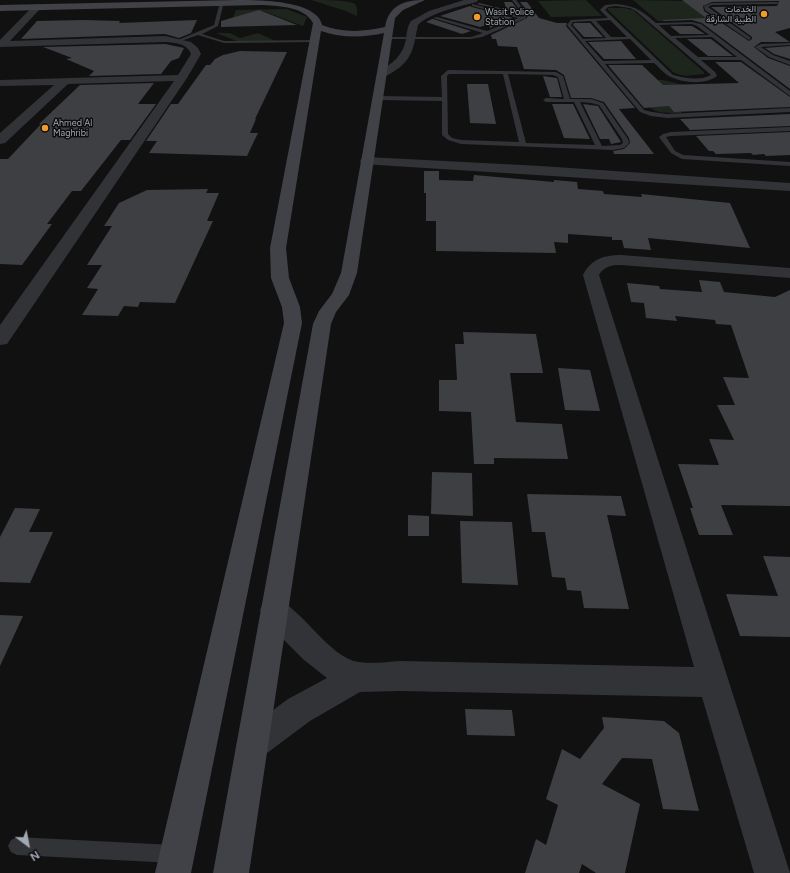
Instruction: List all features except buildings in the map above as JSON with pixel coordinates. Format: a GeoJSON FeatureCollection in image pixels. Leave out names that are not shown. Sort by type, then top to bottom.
{"type":"FeatureCollection","features":[{"type":"Feature","properties":{"kind":"main road"},"geometry":{"type":"LineString","coordinates":[[60,6],[79,0]]}},
{"type":"Feature","properties":{"kind":"main road"},"geometry":{"type":"LineString","coordinates":[[231,873],[324,318],[340,294],[349,273],[382,74],[391,36],[391,18],[395,12],[407,4],[421,0]]}},
{"type":"Feature","properties":{"kind":"main road"},"geometry":{"type":"LineString","coordinates":[[0,8],[260,2],[294,7],[306,11],[314,17],[317,34],[278,248],[278,270],[293,310],[294,317],[175,864]]}},
{"type":"Feature","properties":{"kind":"main road"},"geometry":{"type":"LineString","coordinates":[[317,34],[331,31],[372,33],[391,36]]}},
{"type":"Feature","properties":{"kind":"main road"},"geometry":{"type":"LineString","coordinates":[[294,317],[324,318]]}},
{"type":"Feature","properties":{"kind":"street"},"geometry":{"type":"LineString","coordinates":[[382,74],[403,60],[409,50],[413,24],[418,20],[474,2]]}},
{"type":"Feature","properties":{"kind":"street"},"geometry":{"type":"LineString","coordinates":[[1,44],[37,7]]}},
{"type":"Feature","properties":{"kind":"street"},"geometry":{"type":"LineString","coordinates":[[0,339],[182,78],[196,54],[192,46],[180,41],[156,39],[1,44]]}},
{"type":"Feature","properties":{"kind":"street"},"geometry":{"type":"LineString","coordinates":[[0,83],[182,78]]}},
{"type":"Feature","properties":{"kind":"street"},"geometry":{"type":"LineString","coordinates":[[0,140],[64,82]]}},
{"type":"Feature","properties":{"kind":"street"},"geometry":{"type":"LineString","coordinates":[[367,161],[541,170],[790,187]]}},
{"type":"Feature","properties":{"kind":"street"},"geometry":{"type":"LineString","coordinates":[[772,873],[591,275],[593,270],[604,262],[621,260],[790,273]]}},
{"type":"Feature","properties":{"kind":"street"},"geometry":{"type":"LineString","coordinates":[[274,610],[314,650],[332,665],[357,677],[408,676],[713,682]]}},
{"type":"Feature","properties":{"kind":"street"},"geometry":{"type":"LineString","coordinates":[[252,745],[299,710],[357,677]]}},
{"type":"Feature","properties":{"kind":"lane"},"geometry":{"type":"LineString","coordinates":[[391,36],[411,38],[476,37],[522,18],[525,14],[514,0]]}},
{"type":"Feature","properties":{"kind":"lane"},"geometry":{"type":"LineString","coordinates":[[180,41],[217,24],[222,2]]}},
{"type":"Feature","properties":{"kind":"lane"},"geometry":{"type":"LineString","coordinates":[[474,2],[522,18]]}},
{"type":"Feature","properties":{"kind":"lane"},"geometry":{"type":"LineString","coordinates":[[749,39],[705,7],[712,4],[744,2],[777,3]]}},
{"type":"Feature","properties":{"kind":"lane"},"geometry":{"type":"LineString","coordinates":[[734,3],[740,7],[756,6],[754,3]]}},
{"type":"Feature","properties":{"kind":"lane"},"geometry":{"type":"LineString","coordinates":[[611,6],[636,9],[654,24],[713,73],[714,76],[708,79],[688,80],[669,75],[602,10],[604,7],[611,6]]}},
{"type":"Feature","properties":{"kind":"lane"},"geometry":{"type":"LineString","coordinates":[[435,18],[487,33]]}},
{"type":"Feature","properties":{"kind":"lane"},"geometry":{"type":"LineString","coordinates":[[591,19],[610,39]]}},
{"type":"Feature","properties":{"kind":"lane"},"geometry":{"type":"LineString","coordinates":[[611,19],[573,20],[568,23],[642,111],[662,116],[790,110]]}},
{"type":"Feature","properties":{"kind":"lane"},"geometry":{"type":"LineString","coordinates":[[654,24],[697,24],[790,94]]}},
{"type":"Feature","properties":{"kind":"lane"},"geometry":{"type":"LineString","coordinates":[[671,24],[677,28]]}},
{"type":"Feature","properties":{"kind":"lane"},"geometry":{"type":"LineString","coordinates":[[682,32],[687,36]]}},
{"type":"Feature","properties":{"kind":"lane"},"geometry":{"type":"LineString","coordinates":[[198,34],[224,42],[317,34]]}},
{"type":"Feature","properties":{"kind":"lane"},"geometry":{"type":"LineString","coordinates":[[670,37],[713,36]]}},
{"type":"Feature","properties":{"kind":"lane"},"geometry":{"type":"LineString","coordinates":[[582,40],[631,38]]}},
{"type":"Feature","properties":{"kind":"lane"},"geometry":{"type":"LineString","coordinates":[[790,44],[761,45],[757,47],[769,55],[790,63]]}},
{"type":"Feature","properties":{"kind":"lane"},"geometry":{"type":"LineString","coordinates":[[696,59],[742,58]]}},
{"type":"Feature","properties":{"kind":"lane"},"geometry":{"type":"LineString","coordinates":[[600,62],[655,61]]}},
{"type":"Feature","properties":{"kind":"lane"},"geometry":{"type":"LineString","coordinates":[[505,72],[523,144]]}},
{"type":"Feature","properties":{"kind":"lane"},"geometry":{"type":"LineString","coordinates":[[546,100],[595,102],[603,106],[627,141],[626,143],[622,147],[599,147],[461,142],[450,139],[445,135],[444,76],[446,73],[505,72],[556,74],[560,76],[567,100]]}},
{"type":"Feature","properties":{"kind":"lane"},"geometry":{"type":"LineString","coordinates":[[378,98],[444,99]]}},
{"type":"Feature","properties":{"kind":"lane"},"geometry":{"type":"LineString","coordinates":[[576,101],[599,147]]}},
{"type":"Feature","properties":{"kind":"lane"},"geometry":{"type":"LineString","coordinates":[[695,115],[706,127]]}},
{"type":"Feature","properties":{"kind":"lane"},"geometry":{"type":"LineString","coordinates":[[789,165],[687,158],[675,154],[662,137],[668,134],[706,127],[790,129]]}},
{"type":"Feature","properties":{"kind":"lane"},"geometry":{"type":"LineString","coordinates":[[17,846],[175,864]]}},
{"type":"Feature","properties":{"kind":"shaded area"},"geometry":{"type":"Polygon","coordinates":[[[311,0],[334,0],[355,4],[357,7],[357,16],[346,11],[311,0]]]}},
{"type":"Feature","properties":{"kind":"shaded area"},"geometry":{"type":"Polygon","coordinates":[[[586,0],[602,16],[551,17],[538,1],[586,0]]]}},
{"type":"Feature","properties":{"kind":"shaded area"},"geometry":{"type":"Polygon","coordinates":[[[633,0],[687,1],[712,19],[658,21],[633,0]]]}},
{"type":"Feature","properties":{"kind":"shaded area"},"geometry":{"type":"Polygon","coordinates":[[[608,8],[624,8],[633,10],[704,72],[704,74],[685,76],[674,73],[608,10],[608,8]]]}},
{"type":"Feature","properties":{"kind":"shaded area"},"geometry":{"type":"Polygon","coordinates":[[[287,9],[307,17],[303,26],[263,11],[236,18],[233,17],[236,10],[287,9]]]}},
{"type":"Feature","properties":{"kind":"shaded area"},"geometry":{"type":"Polygon","coordinates":[[[216,33],[230,33],[240,38],[258,33],[276,41],[237,41],[216,33]]]}},
{"type":"Feature","properties":{"kind":"shaded area"},"geometry":{"type":"Polygon","coordinates":[[[657,80],[684,85],[660,91],[682,113],[664,113],[653,110],[632,88],[657,80]]]}},
{"type":"Feature","properties":{"kind":"place","name":"الخدمات الطبية الشارقة"},"geometry":{"type":"Point","coordinates":[764,14]}},
{"type":"Feature","properties":{"kind":"place","name":"Wasit Police Station"},"geometry":{"type":"Point","coordinates":[477,17]}},
{"type":"Feature","properties":{"kind":"place","name":"Ahmed Al Maghribi"},"geometry":{"type":"Point","coordinates":[45,128]}}]}
